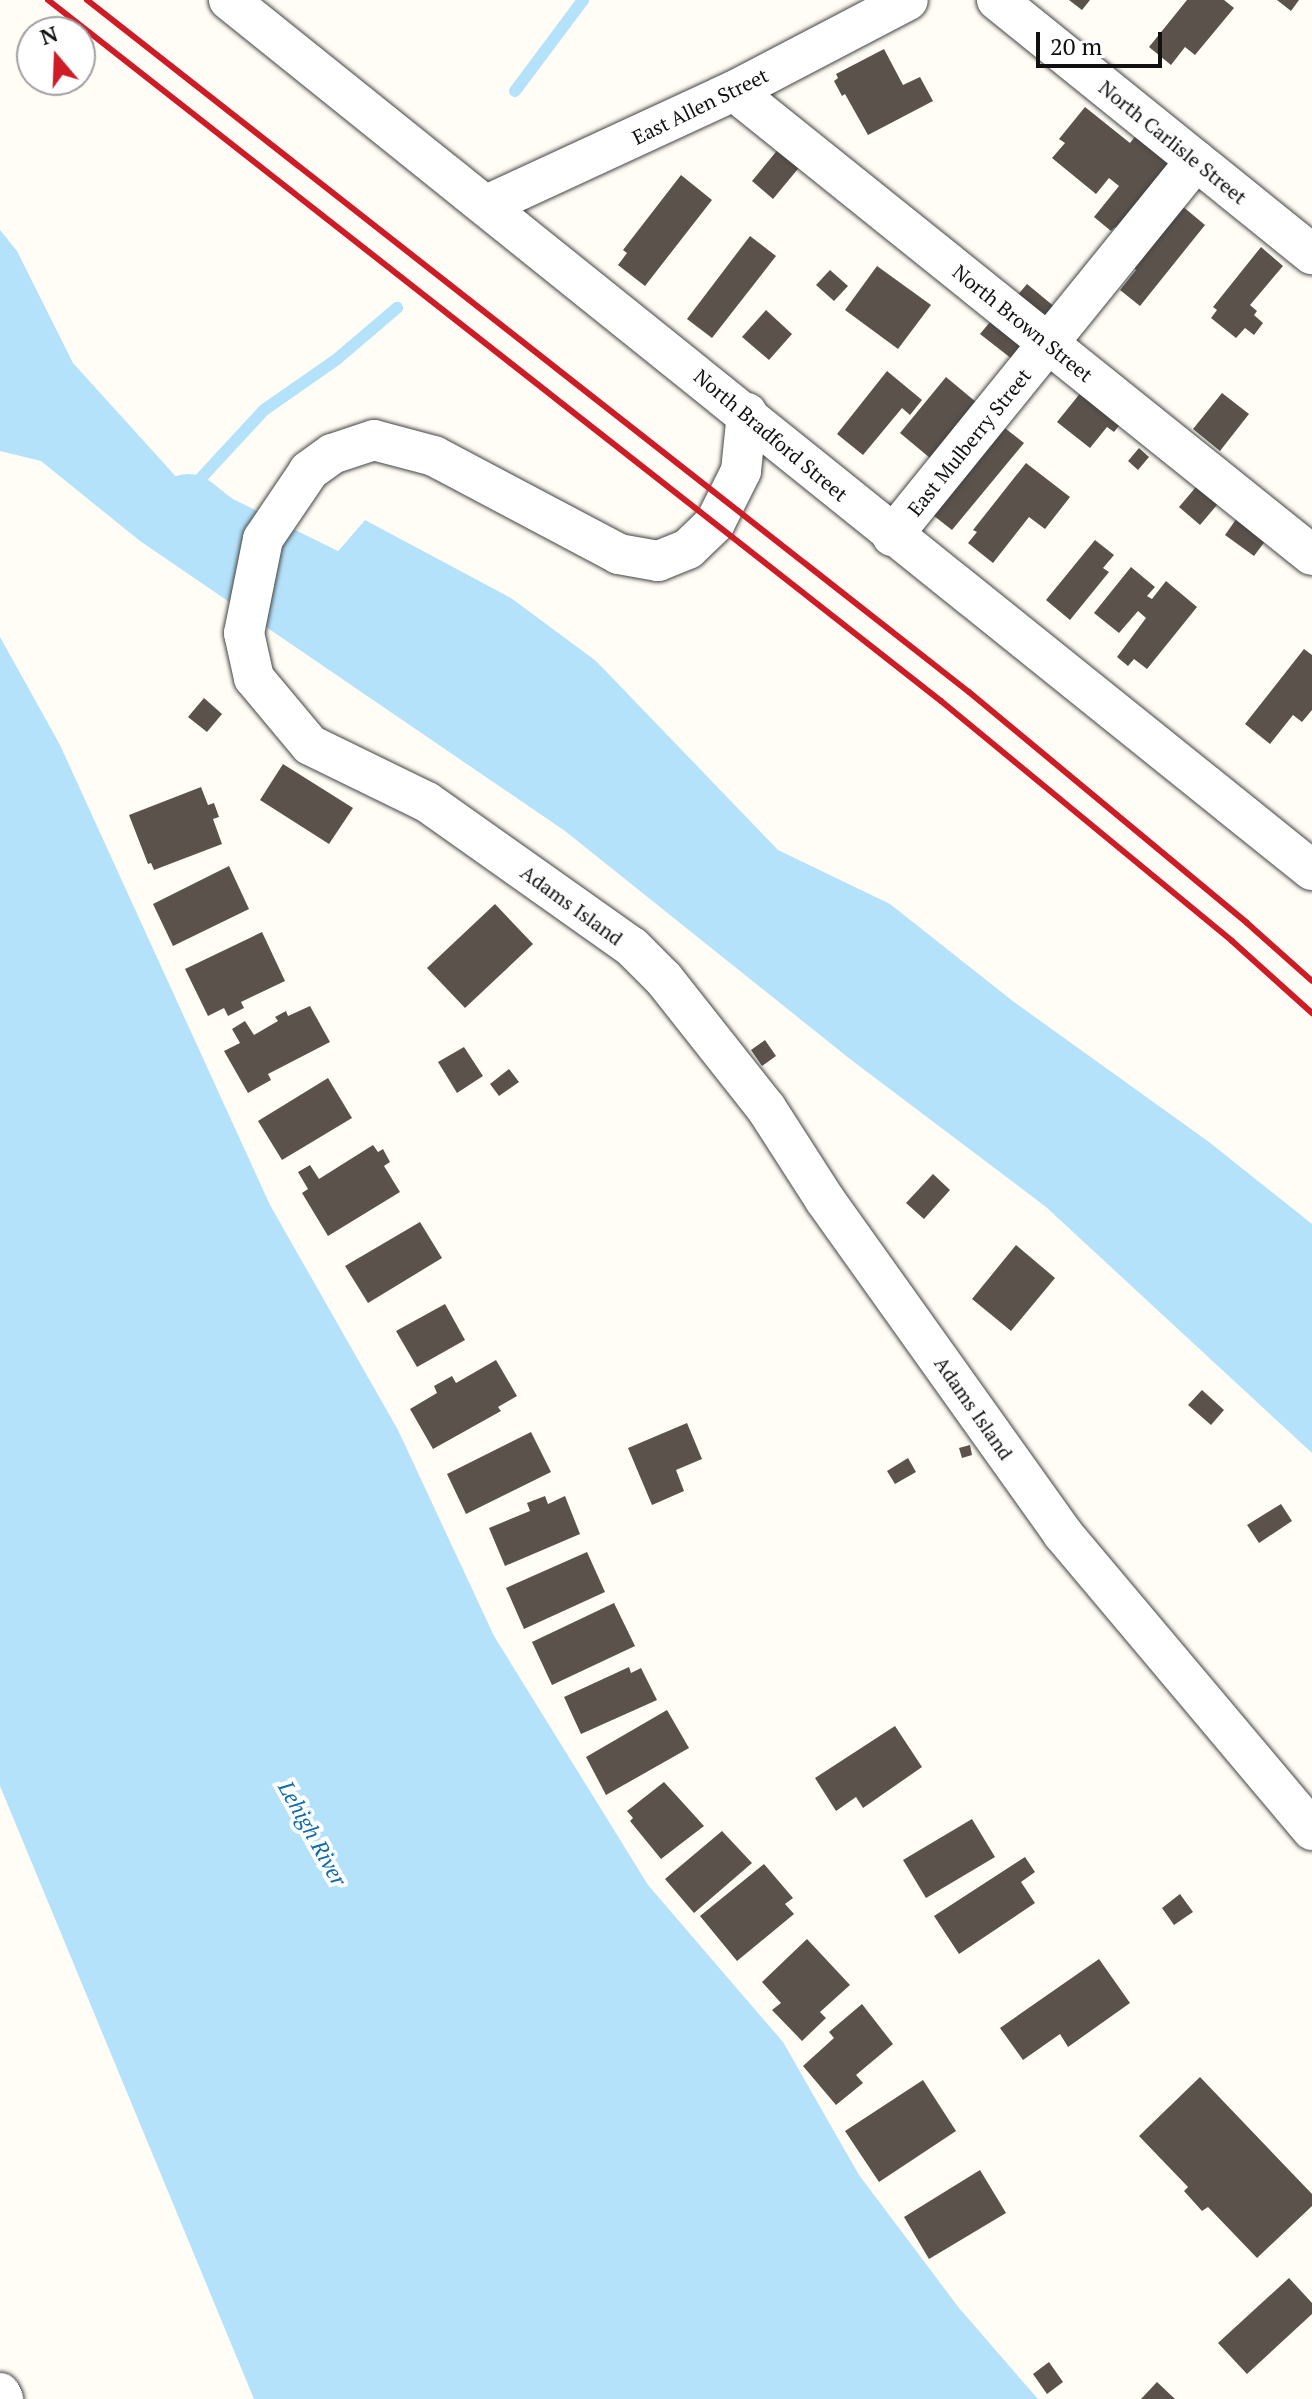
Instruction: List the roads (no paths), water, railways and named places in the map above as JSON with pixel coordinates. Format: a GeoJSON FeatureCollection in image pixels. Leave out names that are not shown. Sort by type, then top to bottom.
{"type":"FeatureCollection","features":[{"type":"Feature","properties":{"kind":"street","name":"North Bradford Street"},"geometry":{"type":"LineString","coordinates":[[229,0],[747,413],[892,536],[1309,863]]}},
{"type":"Feature","properties":{"kind":"street","name":"East Allen Street"},"geometry":{"type":"LineString","coordinates":[[487,205],[734,91],[908,0]]}},
{"type":"Feature","properties":{"kind":"street","name":"North Carlisle Street"},"geometry":{"type":"LineString","coordinates":[[997,0],[1312,254]]}},
{"type":"Feature","properties":{"kind":"street","name":"North Brown Street"},"geometry":{"type":"LineString","coordinates":[[734,91],[1312,555]]}},
{"type":"Feature","properties":{"kind":"street","name":"East Mulberry Street"},"geometry":{"type":"LineString","coordinates":[[892,536],[1196,161]]}},
{"type":"Feature","properties":{"kind":"street","name":"Adams Island"},"geometry":{"type":"LineString","coordinates":[[747,413],[741,471],[715,523],[688,549],[658,561],[619,554],[434,456],[374,440],[332,454],[309,471],[263,539],[244,633],[254,678],[310,745],[427,802],[632,947],[664,979],[766,1108],[825,1200],[1063,1534],[1312,1830]]}},
{"type":"Feature","properties":{"kind":"street"},"geometry":{"type":"LineString","coordinates":[[0,2393],[3,2399]]}},
{"type":"Feature","properties":{"kind":"water"},"geometry":{"type":"Polygon","coordinates":[[[0,230],[17,251],[73,363],[189,491],[304,591],[365,520],[511,598],[596,661],[778,850],[890,904],[1014,1002],[1209,1142],[1312,1224],[1312,1453],[1046,1207],[850,1059],[565,831],[140,541],[41,461],[0,451],[0,230]]]}},
{"type":"Feature","properties":{"kind":"water","name":"Lehigh River"},"geometry":{"type":"Polygon","coordinates":[[[0,637],[60,745],[270,1205],[398,1430],[494,1636],[648,1885],[783,2042],[859,2175],[959,2308],[1038,2399],[254,2399],[0,1786],[0,637]]]}},
{"type":"Feature","properties":{"kind":"waterway"},"geometry":{"type":"LineString","coordinates":[[515,91],[583,0]]}},
{"type":"Feature","properties":{"kind":"waterway"},"geometry":{"type":"LineString","coordinates":[[176,498],[189,491],[264,410],[337,359],[397,308]]}},
{"type":"Feature","properties":{"kind":"waterway"},"geometry":{"type":"LineString","coordinates":[[188,512],[210,530],[355,602],[411,619]]}},
{"type":"Feature","properties":{"kind":"railway"},"geometry":{"type":"LineString","coordinates":[[48,0],[941,701],[1232,941],[1312,1013]]}},
{"type":"Feature","properties":{"kind":"railway"},"geometry":{"type":"LineString","coordinates":[[87,0],[969,692],[1247,923],[1312,981]]}}]}
